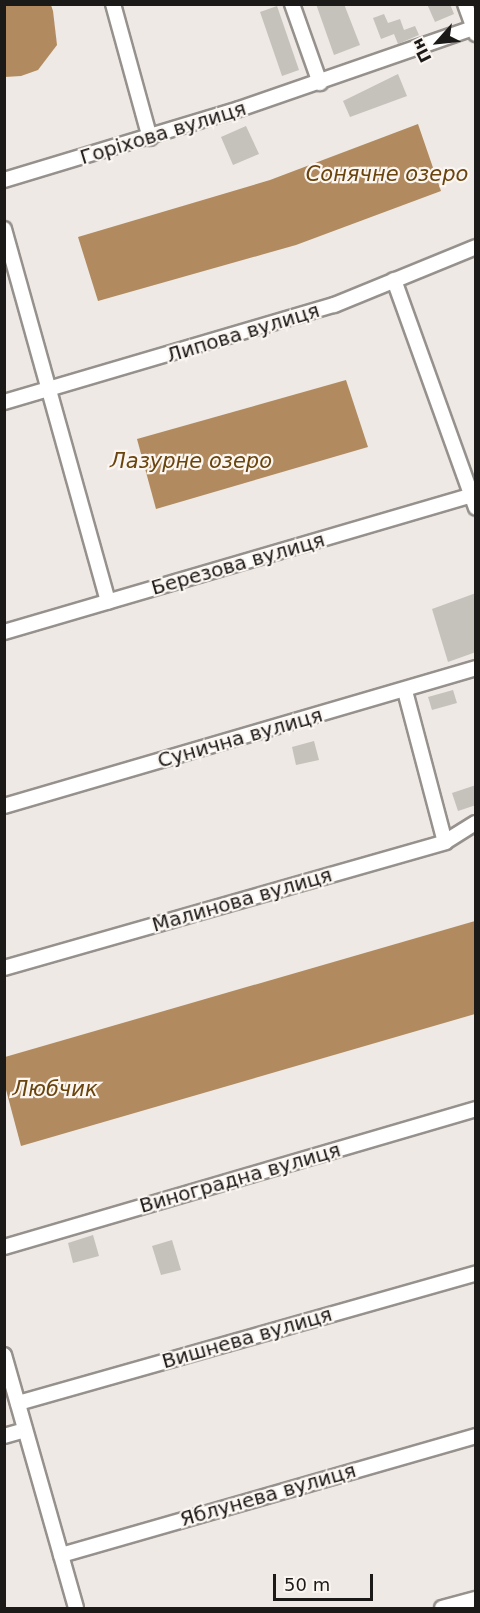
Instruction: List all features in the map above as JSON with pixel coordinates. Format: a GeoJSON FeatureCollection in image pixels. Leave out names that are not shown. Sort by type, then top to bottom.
{"type":"FeatureCollection","features":[{"type":"Feature","properties":{"kind":"street"},"geometry":{"type":"LineString","coordinates":[[113,4],[150,138]]}},
{"type":"Feature","properties":{"kind":"street"},"geometry":{"type":"LineString","coordinates":[[292,4],[320,83]]}},
{"type":"Feature","properties":{"kind":"street"},"geometry":{"type":"LineString","coordinates":[[465,4],[474,31]]}},
{"type":"Feature","properties":{"kind":"street","name":"Горіхова вулиця"},"geometry":{"type":"LineString","coordinates":[[4,180],[150,138],[474,31]]}},
{"type":"Feature","properties":{"kind":"street"},"geometry":{"type":"LineString","coordinates":[[4,229],[108,602]]}},
{"type":"Feature","properties":{"kind":"street","name":"Липова вулиця"},"geometry":{"type":"LineString","coordinates":[[4,402],[280,323],[476,247]]}},
{"type":"Feature","properties":{"kind":"street"},"geometry":{"type":"LineString","coordinates":[[394,280],[473,502]]}},
{"type":"Feature","properties":{"kind":"street","name":"Березова вулиця"},"geometry":{"type":"LineString","coordinates":[[4,632],[473,502]]}},
{"type":"Feature","properties":{"kind":"street","name":"Сунична вулиця"},"geometry":{"type":"LineString","coordinates":[[4,806],[405,691],[476,668]]}},
{"type":"Feature","properties":{"kind":"street"},"geometry":{"type":"LineString","coordinates":[[405,691],[445,842]]}},
{"type":"Feature","properties":{"kind":"street","name":"Малинова вулиця"},"geometry":{"type":"LineString","coordinates":[[4,968],[445,842],[476,823]]}},
{"type":"Feature","properties":{"kind":"street","name":"Виноградна вулиця"},"geometry":{"type":"LineString","coordinates":[[4,1247],[476,1109]]}},
{"type":"Feature","properties":{"kind":"street","name":"Вишнева вулиця"},"geometry":{"type":"LineString","coordinates":[[18,1403],[476,1273]]}},
{"type":"Feature","properties":{"kind":"street"},"geometry":{"type":"LineString","coordinates":[[4,1355],[76,1608]]}},
{"type":"Feature","properties":{"kind":"street"},"geometry":{"type":"LineString","coordinates":[[4,1437],[25,1430]]}},
{"type":"Feature","properties":{"kind":"street","name":"Яблунева вулиця"},"geometry":{"type":"LineString","coordinates":[[60,1555],[476,1436]]}},
{"type":"Feature","properties":{"kind":"street"},"geometry":{"type":"LineString","coordinates":[[442,1608],[476,1599]]}},
{"type":"Feature","properties":{"kind":"water"},"geometry":{"type":"Polygon","coordinates":[[[4,5],[51,5],[57,45],[38,70],[21,76],[5,77],[4,5]]]}},
{"type":"Feature","properties":{"kind":"water","name":"Сонячне озеро"},"geometry":{"type":"Polygon","coordinates":[[[418,124],[441,191],[296,245],[98,301],[78,237],[270,180],[418,124]]]}},
{"type":"Feature","properties":{"kind":"water","name":"Лазурне озеро"},"geometry":{"type":"Polygon","coordinates":[[[346,380],[368,447],[156,509],[137,439],[346,380]]]}},
{"type":"Feature","properties":{"kind":"water","name":"Любчик"},"geometry":{"type":"Polygon","coordinates":[[[475,921],[475,1014],[21,1146],[5,1086],[5,1057],[475,921]]]}},
{"type":"Feature","properties":{"kind":"building"},"geometry":{"type":"Polygon","coordinates":[[[316,4],[344,4],[360,45],[334,55],[316,4]]]}},
{"type":"Feature","properties":{"kind":"building"},"geometry":{"type":"Polygon","coordinates":[[[427,4],[450,4],[454,14],[435,22],[427,4]]]}},
{"type":"Feature","properties":{"kind":"building"},"geometry":{"type":"Polygon","coordinates":[[[277,6],[299,70],[282,76],[260,12],[277,6]]]}},
{"type":"Feature","properties":{"kind":"building"},"geometry":{"type":"Polygon","coordinates":[[[384,14],[388,23],[400,19],[404,30],[415,26],[419,35],[398,44],[394,34],[381,39],[373,18],[384,14]]]}},
{"type":"Feature","properties":{"kind":"building"},"geometry":{"type":"Polygon","coordinates":[[[398,74],[407,96],[350,117],[343,101],[398,74]]]}},
{"type":"Feature","properties":{"kind":"building"},"geometry":{"type":"Polygon","coordinates":[[[246,126],[259,154],[233,165],[221,137],[246,126]]]}},
{"type":"Feature","properties":{"kind":"building"},"geometry":{"type":"Polygon","coordinates":[[[476,593],[476,652],[448,662],[432,609],[476,593]]]}},
{"type":"Feature","properties":{"kind":"building"},"geometry":{"type":"Polygon","coordinates":[[[453,690],[457,703],[432,710],[428,697],[453,690]]]}},
{"type":"Feature","properties":{"kind":"building"},"geometry":{"type":"Polygon","coordinates":[[[314,741],[319,760],[296,765],[292,747],[314,741]]]}},
{"type":"Feature","properties":{"kind":"building"},"geometry":{"type":"Polygon","coordinates":[[[476,785],[476,805],[458,811],[452,793],[476,785]]]}},
{"type":"Feature","properties":{"kind":"building"},"geometry":{"type":"Polygon","coordinates":[[[93,1235],[99,1256],[73,1263],[68,1243],[93,1235]]]}},
{"type":"Feature","properties":{"kind":"building"},"geometry":{"type":"Polygon","coordinates":[[[172,1240],[181,1270],[161,1275],[152,1246],[172,1240]]]}}]}
